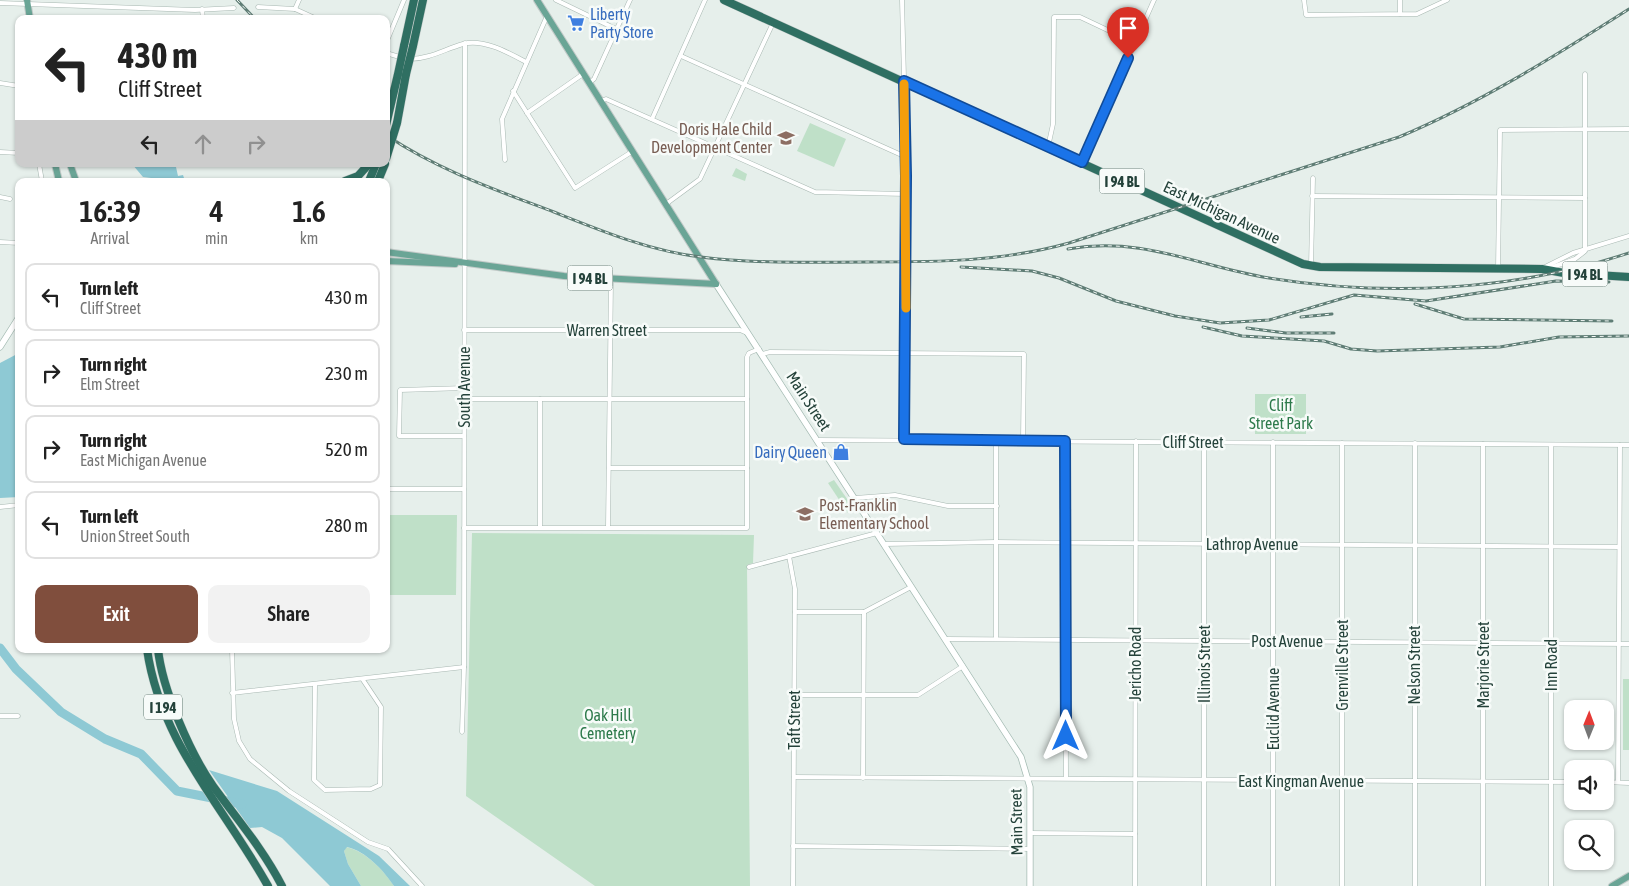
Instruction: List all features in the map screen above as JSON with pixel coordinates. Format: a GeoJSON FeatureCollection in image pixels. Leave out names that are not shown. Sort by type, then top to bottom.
{"type":"FeatureCollection","features":[{"type":"Feature","properties":{"kind":"highway"},"geometry":{"type":"LineString","coordinates":[[390,108],[414,0]]}},
{"type":"Feature","properties":{"kind":"highway"},"geometry":{"type":"LineString","coordinates":[[390,146],[397,124],[412,46],[425,0]]}},
{"type":"Feature","properties":{"kind":"highway","name":"East Michigan Avenue"},"geometry":{"type":"LineString","coordinates":[[724,0],[1311,266],[1542,269],[1564,273],[1629,277]]}},
{"type":"Feature","properties":{"kind":"highway"},"geometry":{"type":"LineString","coordinates":[[353,178],[358,176],[367,167]]}},
{"type":"Feature","properties":{"kind":"highway","name":"I 194"},"geometry":{"type":"LineString","coordinates":[[148,653],[155,688],[188,761],[206,792],[237,833],[268,886]]}},
{"type":"Feature","properties":{"kind":"highway","name":"I 194"},"geometry":{"type":"LineString","coordinates":[[159,653],[166,682],[182,727],[199,760],[214,787],[272,866],[282,886]]}},
{"type":"Feature","properties":{"kind":"highway"},"geometry":{"type":"LineString","coordinates":[[249,852],[263,886]]}},
{"type":"Feature","properties":{"kind":"main road","name":"Main Street"},"geometry":{"type":"LineString","coordinates":[[537,0],[716,284]]}},
{"type":"Feature","properties":{"kind":"main road"},"geometry":{"type":"LineString","coordinates":[[27,2],[29,15]]}},
{"type":"Feature","properties":{"kind":"main road","name":"I 94 BL"},"geometry":{"type":"LineString","coordinates":[[390,252],[437,257],[464,263]]}},
{"type":"Feature","properties":{"kind":"main road","name":"I 94 BL"},"geometry":{"type":"LineString","coordinates":[[390,262],[464,263],[611,280],[716,284]]}},
{"type":"Feature","properties":{"kind":"main road"},"geometry":{"type":"LineString","coordinates":[[1612,886],[1629,876]]}},
{"type":"Feature","properties":{"kind":"street"},"geometry":{"type":"LineString","coordinates":[[295,10],[300,0]]}},
{"type":"Feature","properties":{"kind":"street"},"geometry":{"type":"LineString","coordinates":[[390,33],[404,0]]}},
{"type":"Feature","properties":{"kind":"street"},"geometry":{"type":"LineString","coordinates":[[556,0],[616,29]]}},
{"type":"Feature","properties":{"kind":"street"},"geometry":{"type":"LineString","coordinates":[[589,83],[594,79],[630,0]]}},
{"type":"Feature","properties":{"kind":"street"},"geometry":{"type":"LineString","coordinates":[[652,118],[705,0]]}},
{"type":"Feature","properties":{"kind":"street"},"geometry":{"type":"LineString","coordinates":[[902,0],[906,157],[904,439]]}},
{"type":"Feature","properties":{"kind":"street"},"geometry":{"type":"LineString","coordinates":[[1082,162],[1154,0]]}},
{"type":"Feature","properties":{"kind":"street"},"geometry":{"type":"LineString","coordinates":[[1304,0],[1306,15],[1417,14],[1447,0]]}},
{"type":"Feature","properties":{"kind":"street"},"geometry":{"type":"LineString","coordinates":[[1400,0],[1400,14]]}},
{"type":"Feature","properties":{"kind":"street"},"geometry":{"type":"LineString","coordinates":[[0,3],[27,2],[62,6],[202,9],[234,8]]}},
{"type":"Feature","properties":{"kind":"street"},"geometry":{"type":"LineString","coordinates":[[258,7],[295,10],[307,15]]}},
{"type":"Feature","properties":{"kind":"street"},"geometry":{"type":"LineString","coordinates":[[202,9],[203,15]]}},
{"type":"Feature","properties":{"kind":"street"},"geometry":{"type":"LineString","coordinates":[[505,160],[502,119],[547,16]]}},
{"type":"Feature","properties":{"kind":"street"},"geometry":{"type":"LineString","coordinates":[[1048,147],[1053,124],[1054,16],[1080,17],[1134,43]]}},
{"type":"Feature","properties":{"kind":"street"},"geometry":{"type":"LineString","coordinates":[[666,204],[696,184],[773,22]]}},
{"type":"Feature","properties":{"kind":"street"},"geometry":{"type":"LineString","coordinates":[[390,54],[400,57],[425,58],[465,43],[488,45],[526,62]]}},
{"type":"Feature","properties":{"kind":"street","name":"South Avenue"},"geometry":{"type":"LineString","coordinates":[[462,732],[464,667],[465,43]]}},
{"type":"Feature","properties":{"kind":"street"},"geometry":{"type":"LineString","coordinates":[[681,56],[906,157]]}},
{"type":"Feature","properties":{"kind":"street"},"geometry":{"type":"LineString","coordinates":[[527,113],[583,74]]}},
{"type":"Feature","properties":{"kind":"street"},"geometry":{"type":"LineString","coordinates":[[1585,251],[1586,74]]}},
{"type":"Feature","properties":{"kind":"street"},"geometry":{"type":"LineString","coordinates":[[0,83],[15,85]]}},
{"type":"Feature","properties":{"kind":"street"},"geometry":{"type":"LineString","coordinates":[[513,91],[575,188],[633,151]]}},
{"type":"Feature","properties":{"kind":"street"},"geometry":{"type":"LineString","coordinates":[[601,102],[606,99],[652,118],[814,192],[906,194]]}},
{"type":"Feature","properties":{"kind":"street"},"geometry":{"type":"LineString","coordinates":[[1498,268],[1500,130],[1629,129]]}},
{"type":"Feature","properties":{"kind":"street"},"geometry":{"type":"LineString","coordinates":[[0,152],[15,153]]}},
{"type":"Feature","properties":{"kind":"street"},"geometry":{"type":"LineString","coordinates":[[1311,266],[1313,178]]}},
{"type":"Feature","properties":{"kind":"street"},"geometry":{"type":"LineString","coordinates":[[1312,196],[1585,198]]}},
{"type":"Feature","properties":{"kind":"street"},"geometry":{"type":"LineString","coordinates":[[0,197],[10,199]]}},
{"type":"Feature","properties":{"kind":"street"},"geometry":{"type":"LineString","coordinates":[[1542,269],[1573,253],[1585,251],[1629,236]]}},
{"type":"Feature","properties":{"kind":"street"},"geometry":{"type":"LineString","coordinates":[[0,242],[15,243]]}},
{"type":"Feature","properties":{"kind":"street"},"geometry":{"type":"LineString","coordinates":[[608,527],[611,280]]}},
{"type":"Feature","properties":{"kind":"street","name":"Main Street"},"geometry":{"type":"LineString","coordinates":[[716,284],[761,351],[1021,757],[1029,778],[1030,886]]}},
{"type":"Feature","properties":{"kind":"street"},"geometry":{"type":"LineString","coordinates":[[0,347],[15,323]]}},
{"type":"Feature","properties":{"kind":"street","name":"Warren Street"},"geometry":{"type":"LineString","coordinates":[[464,330],[740,330],[749,333]]}},
{"type":"Feature","properties":{"kind":"street"},"geometry":{"type":"LineString","coordinates":[[464,528],[747,528],[748,357],[749,353],[761,351],[1024,354],[1023,440]]}},
{"type":"Feature","properties":{"kind":"street"},"geometry":{"type":"LineString","coordinates":[[464,436],[399,436],[400,390],[465,388]]}},
{"type":"Feature","properties":{"kind":"street"},"geometry":{"type":"LineString","coordinates":[[465,399],[747,399]]}},
{"type":"Feature","properties":{"kind":"street"},"geometry":{"type":"LineString","coordinates":[[540,399],[540,527]]}},
{"type":"Feature","properties":{"kind":"street","name":"Cliff Street"},"geometry":{"type":"LineString","coordinates":[[817,440],[904,439],[1629,446]]}},
{"type":"Feature","properties":{"kind":"street"},"geometry":{"type":"LineString","coordinates":[[996,440],[996,638]]}},
{"type":"Feature","properties":{"kind":"street"},"geometry":{"type":"LineString","coordinates":[[1065,441],[1066,778]]}},
{"type":"Feature","properties":{"kind":"street","name":"Jericho Road"},"geometry":{"type":"LineString","coordinates":[[1135,886],[1136,441]]}},
{"type":"Feature","properties":{"kind":"street","name":"Illinois Street"},"geometry":{"type":"LineString","coordinates":[[1204,442],[1204,886]]}},
{"type":"Feature","properties":{"kind":"street","name":"Euclid Avenue"},"geometry":{"type":"LineString","coordinates":[[1273,442],[1273,886]]}},
{"type":"Feature","properties":{"kind":"street","name":"Grenville Street"},"geometry":{"type":"LineString","coordinates":[[1342,443],[1342,886]]}},
{"type":"Feature","properties":{"kind":"street","name":"Nelson Street"},"geometry":{"type":"LineString","coordinates":[[1414,886],[1415,443]]}},
{"type":"Feature","properties":{"kind":"street","name":"Marjorie Street"},"geometry":{"type":"LineString","coordinates":[[1482,444],[1483,886]]}},
{"type":"Feature","properties":{"kind":"street","name":"Inn Road"},"geometry":{"type":"LineString","coordinates":[[1551,445],[1551,886]]}},
{"type":"Feature","properties":{"kind":"street"},"geometry":{"type":"LineString","coordinates":[[1618,782],[1620,445]]}},
{"type":"Feature","properties":{"kind":"street"},"geometry":{"type":"LineString","coordinates":[[609,468],[747,468]]}},
{"type":"Feature","properties":{"kind":"street"},"geometry":{"type":"LineString","coordinates":[[390,489],[464,489]]}},
{"type":"Feature","properties":{"kind":"street"},"geometry":{"type":"LineString","coordinates":[[855,498],[895,495],[948,506],[997,506]]}},
{"type":"Feature","properties":{"kind":"street"},"geometry":{"type":"LineString","coordinates":[[0,507],[15,506]]}},
{"type":"Feature","properties":{"kind":"street"},"geometry":{"type":"LineString","coordinates":[[749,567],[877,533]]}},
{"type":"Feature","properties":{"kind":"street","name":"Lathrop Avenue"},"geometry":{"type":"LineString","coordinates":[[884,544],[1066,542],[1619,547]]}},
{"type":"Feature","properties":{"kind":"street","name":"Taft Street"},"geometry":{"type":"LineString","coordinates":[[789,556],[794,578],[795,612],[793,886]]}},
{"type":"Feature","properties":{"kind":"street"},"geometry":{"type":"LineString","coordinates":[[795,612],[864,612],[911,587]]}},
{"type":"Feature","properties":{"kind":"street"},"geometry":{"type":"LineString","coordinates":[[863,778],[864,612]]}},
{"type":"Feature","properties":{"kind":"street","name":"Post Avenue"},"geometry":{"type":"LineString","coordinates":[[946,639],[1629,644]]}},
{"type":"Feature","properties":{"kind":"street"},"geometry":{"type":"LineString","coordinates":[[232,653],[234,719],[239,741],[250,759],[289,791],[368,842],[388,849],[422,886]]}},
{"type":"Feature","properties":{"kind":"street"},"geometry":{"type":"LineString","coordinates":[[794,695],[918,695],[963,666]]}},
{"type":"Feature","properties":{"kind":"street"},"geometry":{"type":"LineString","coordinates":[[232,693],[363,680],[464,667]]}},
{"type":"Feature","properties":{"kind":"street"},"geometry":{"type":"LineString","coordinates":[[315,685],[314,780],[325,790],[370,789],[380,785],[382,708],[363,680]]}},
{"type":"Feature","properties":{"kind":"street"},"geometry":{"type":"LineString","coordinates":[[0,716],[18,716]]}},
{"type":"Feature","properties":{"kind":"street","name":"East Kingman Avenue"},"geometry":{"type":"LineString","coordinates":[[794,777],[1564,782]]}},
{"type":"Feature","properties":{"kind":"street"},"geometry":{"type":"LineString","coordinates":[[1614,782],[1629,783]]}},
{"type":"Feature","properties":{"kind":"street"},"geometry":{"type":"LineString","coordinates":[[1030,833],[1135,834]]}},
{"type":"Feature","properties":{"kind":"street"},"geometry":{"type":"LineString","coordinates":[[793,846],[1030,850]]}},
{"type":"Feature","properties":{"kind":"green space"},"geometry":{"type":"Polygon","coordinates":[[[810,123],[846,139],[834,167],[797,151],[810,123]]]}},
{"type":"Feature","properties":{"kind":"green space"},"geometry":{"type":"Polygon","coordinates":[[[736,168],[747,174],[745,181],[732,176],[736,168]]]}},
{"type":"Feature","properties":{"kind":"green space","name":"Cliff Street Park"},"geometry":{"type":"Polygon","coordinates":[[[1255,394],[1306,394],[1306,434],[1255,434],[1255,394]]]}},
{"type":"Feature","properties":{"kind":"green space"},"geometry":{"type":"Polygon","coordinates":[[[834,480],[854,509],[848,513],[828,483],[834,480]]]}},
{"type":"Feature","properties":{"kind":"green space"},"geometry":{"type":"Polygon","coordinates":[[[390,515],[457,515],[456,595],[390,595],[390,515]]]}},
{"type":"Feature","properties":{"kind":"green space","name":"Oak Hill Cemetery"},"geometry":{"type":"Polygon","coordinates":[[[472,533],[754,535],[753,563],[747,565],[750,886],[595,886],[466,796],[472,533]]]}},
{"type":"Feature","properties":{"kind":"green space"},"geometry":{"type":"Polygon","coordinates":[[[1623,679],[1629,679],[1629,750],[1623,750],[1623,679]]]}},
{"type":"Feature","properties":{"kind":"green space"},"geometry":{"type":"Polygon","coordinates":[[[346,847],[367,857],[380,868],[394,886],[361,886],[348,864],[344,851],[346,847]]]}},
{"type":"Feature","properties":{"kind":"water"},"geometry":{"type":"Polygon","coordinates":[[[135,167],[176,167],[178,176],[183,175],[184,178],[151,178],[143,177],[135,167]]]}},
{"type":"Feature","properties":{"kind":"water"},"geometry":{"type":"Polygon","coordinates":[[[15,355],[15,497],[0,498],[0,363],[15,355]]]}},
{"type":"Feature","properties":{"kind":"water"},"geometry":{"type":"Polygon","coordinates":[[[209,770],[277,791],[379,856],[410,886],[394,886],[380,868],[368,857],[347,847],[344,851],[348,864],[361,886],[330,886],[282,838],[262,827],[250,828],[209,770]]]}},
{"type":"Feature","properties":{"kind":"pier"},"geometry":{"type":"Polygon","coordinates":[[[48,0],[62,0],[61,13],[47,12],[48,0]]]}},
{"type":"Feature","properties":{"kind":"waterway"},"geometry":{"type":"LineString","coordinates":[[0,648],[16,669],[61,712],[105,739],[141,754],[177,791],[242,804]]}},
{"type":"Feature","properties":{"kind":"railway"},"geometry":{"type":"LineString","coordinates":[[237,0],[251,15]]}},
{"type":"Feature","properties":{"kind":"railway"},"geometry":{"type":"LineString","coordinates":[[390,137],[426,159],[489,187],[590,226],[663,250],[701,257],[742,261],[918,262],[968,260],[1018,254],[1069,243],[1399,137],[1488,94],[1629,9]]}},
{"type":"Feature","properties":{"kind":"railway"},"geometry":{"type":"LineString","coordinates":[[1068,249],[1121,246],[1170,254],[1269,278],[1314,284],[1405,288],[1496,283],[1541,276],[1629,253]]}},
{"type":"Feature","properties":{"kind":"railway"},"geometry":{"type":"LineString","coordinates":[[961,267],[1032,271],[1059,278],[1116,301],[1175,316],[1220,323],[1269,320],[1354,295],[1426,301],[1556,281],[1609,282]]}},
{"type":"Feature","properties":{"kind":"railway"},"geometry":{"type":"LineString","coordinates":[[1415,304],[1464,319],[1612,321]]}},
{"type":"Feature","properties":{"kind":"railway"},"geometry":{"type":"LineString","coordinates":[[1301,317],[1332,314]]}},
{"type":"Feature","properties":{"kind":"railway"},"geometry":{"type":"LineString","coordinates":[[1203,327],[1242,336],[1324,341],[1351,349],[1377,351],[1500,347],[1559,337],[1629,336]]}},
{"type":"Feature","properties":{"kind":"railway"},"geometry":{"type":"LineString","coordinates":[[1247,328],[1286,333],[1334,333]]}},
{"type":"Feature","properties":{"kind":"slow traffic"},"geometry":{"type":"LineString","coordinates":[[904,84],[906,308]]}},
{"type":"Feature","properties":{"kind":"place","name":"Liberty Party Store"},"geometry":{"type":"Point","coordinates":[576,23]}},
{"type":"Feature","properties":{"kind":"place","name":"Doris Hale Child Development Center"},"geometry":{"type":"Point","coordinates":[786,138]}},
{"type":"Feature","properties":{"kind":"place","name":"Dairy Queen"},"geometry":{"type":"Point","coordinates":[841,452]}},
{"type":"Feature","properties":{"kind":"place","name":"Post-Franklin Elementary School"},"geometry":{"type":"Point","coordinates":[805,514]}},
{"type":"Feature","properties":{"kind":"route"},"geometry":{"type":"LineString","coordinates":[[1066,736],[1065,441],[904,439],[906,325],[904,81],[1082,162],[1128,58]]}}]}
